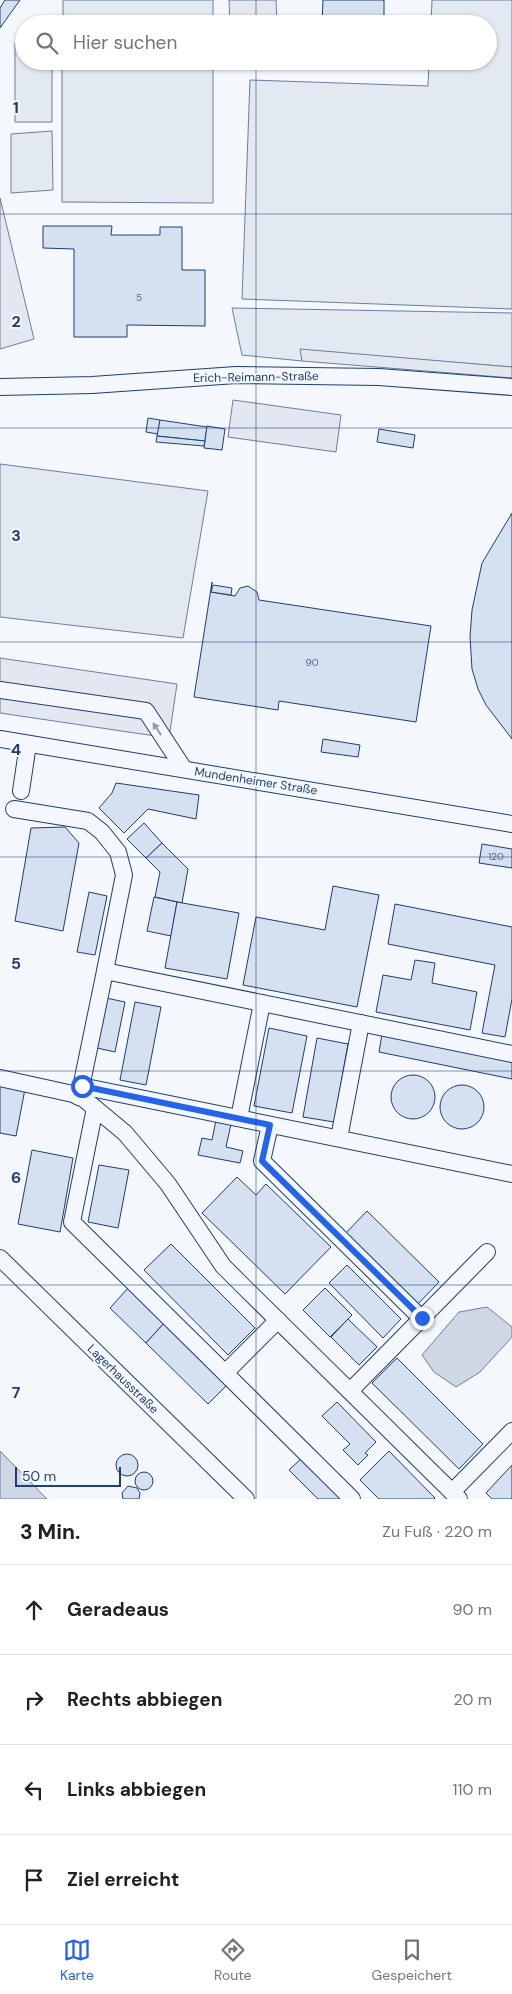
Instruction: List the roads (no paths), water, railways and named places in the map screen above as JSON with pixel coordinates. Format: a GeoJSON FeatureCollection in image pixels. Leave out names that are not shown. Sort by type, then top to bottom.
{"type":"FeatureCollection","features":[{"type":"Feature","properties":{"kind":"street","name":"Erich-Reimann-Straße"},"geometry":{"type":"LineString","coordinates":[[0,386],[92,385],[236,375],[379,377],[512,387]]}},
{"type":"Feature","properties":{"kind":"street"},"geometry":{"type":"LineString","coordinates":[[0,690],[146,711],[184,769]]}},
{"type":"Feature","properties":{"kind":"street","name":"Mundenheimer Straße"},"geometry":{"type":"LineString","coordinates":[[0,739],[512,824]]}},
{"type":"Feature","properties":{"kind":"street"},"geometry":{"type":"LineString","coordinates":[[21,791],[28,744]]}},
{"type":"Feature","properties":{"kind":"street"},"geometry":{"type":"LineString","coordinates":[[14,809],[88,821],[102,832],[118,852],[124,875],[80,1092]]}},
{"type":"Feature","properties":{"kind":"street"},"geometry":{"type":"LineString","coordinates":[[105,971],[512,1054]]}},
{"type":"Feature","properties":{"kind":"street"},"geometry":{"type":"LineString","coordinates":[[239,1118],[262,1003]]}},
{"type":"Feature","properties":{"kind":"street"},"geometry":{"type":"LineString","coordinates":[[339,1138],[361,1023]]}},
{"type":"Feature","properties":{"kind":"street"},"geometry":{"type":"LineString","coordinates":[[0,1078],[73,1094],[80,1092],[239,1118],[512,1174]]}},
{"type":"Feature","properties":{"kind":"street"},"geometry":{"type":"LineString","coordinates":[[80,1092],[124,1133],[156,1170],[224,1266],[456,1496],[512,1431]]}},
{"type":"Feature","properties":{"kind":"street"},"geometry":{"type":"LineString","coordinates":[[95,1108],[72,1222],[352,1499]]}},
{"type":"Feature","properties":{"kind":"street"},"geometry":{"type":"LineString","coordinates":[[270,1125],[262,1161],[422,1318]]}},
{"type":"Feature","properties":{"kind":"street"},"geometry":{"type":"LineString","coordinates":[[350,1391],[487,1252]]}},
{"type":"Feature","properties":{"kind":"street","name":"Lagerhausstraße"},"geometry":{"type":"LineString","coordinates":[[0,1258],[246,1499]]}},
{"type":"Feature","properties":{"kind":"street"},"geometry":{"type":"LineString","coordinates":[[225,1373],[278,1320]]}}]}
